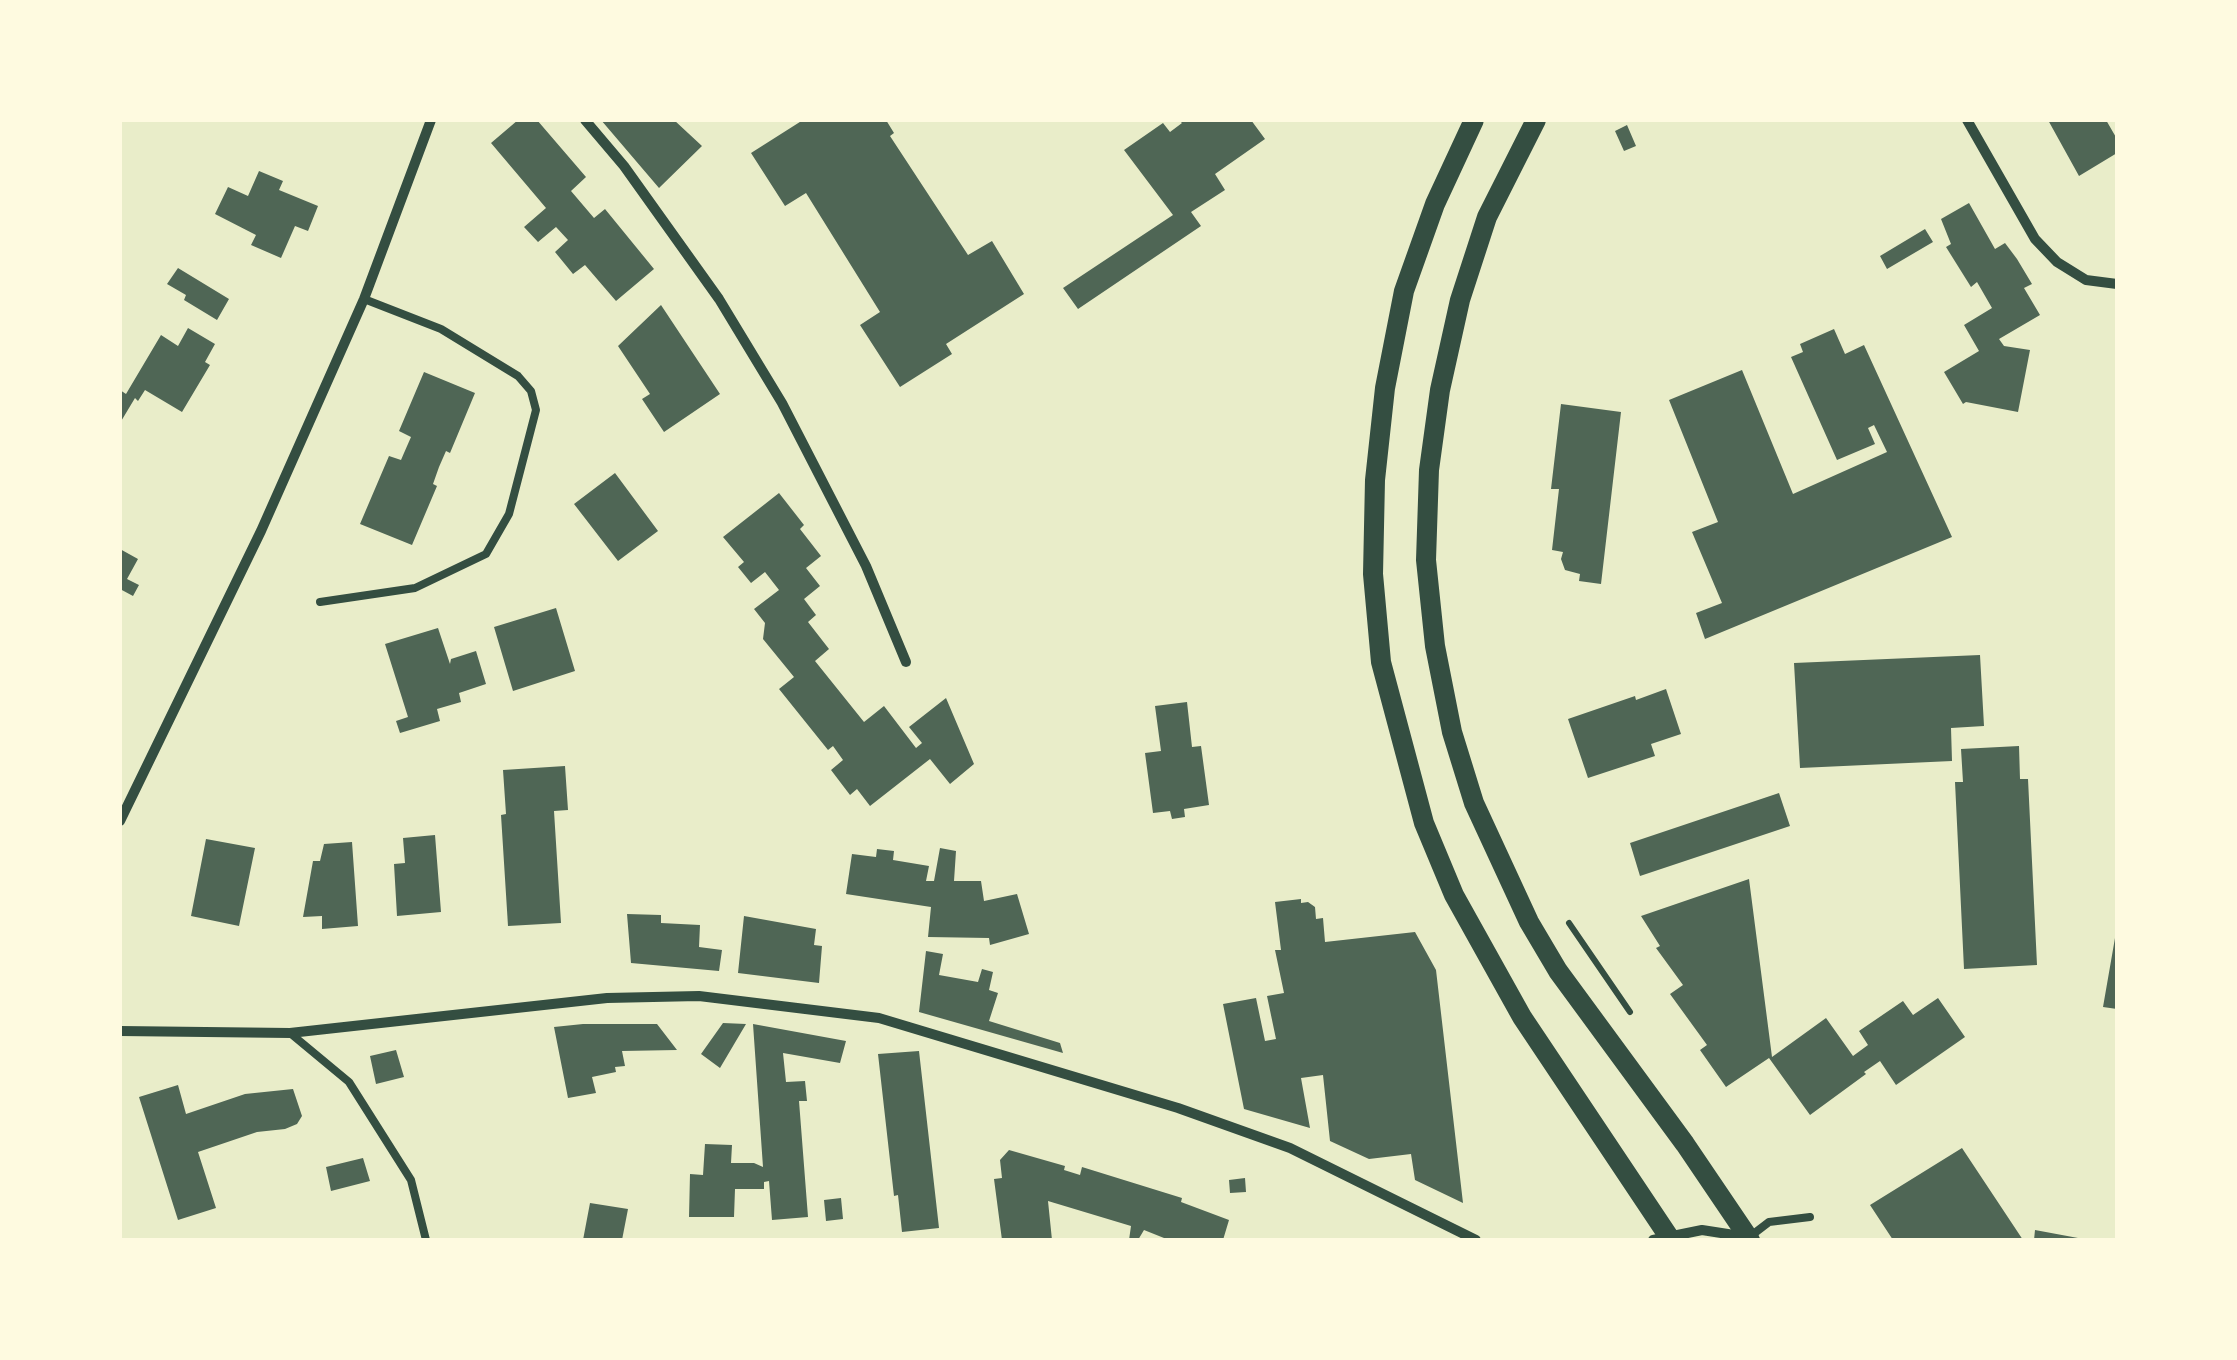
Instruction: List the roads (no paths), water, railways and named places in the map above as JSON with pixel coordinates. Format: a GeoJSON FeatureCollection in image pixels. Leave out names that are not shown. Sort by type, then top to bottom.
{"type":"FeatureCollection","features":[{"type":"Feature","properties":{"kind":"main road"},"geometry":{"type":"LineString","coordinates":[[1474,120],[1435,204],[1404,291],[1385,388],[1375,480],[1376,618],[1381,662],[1424,823],[1454,896],[1522,1018],[1664,1238]]}},
{"type":"Feature","properties":{"kind":"main road"},"geometry":{"type":"LineString","coordinates":[[1536,120],[1487,217],[1460,300],[1440,390],[1429,470],[1426,560],[1434,646],[1452,732],[1474,803],[1529,922],[1558,971],[1685,1144],[1749,1239]]}},
{"type":"Feature","properties":{"kind":"street"},"geometry":{"type":"LineString","coordinates":[[120,821],[261,532],[364,299],[431,120]]}},
{"type":"Feature","properties":{"kind":"street"},"geometry":{"type":"LineString","coordinates":[[585,120],[624,166],[698,269],[764,371],[857,549],[906,662]]}},
{"type":"Feature","properties":{"kind":"street"},"geometry":{"type":"LineString","coordinates":[[1967,120],[2036,239],[2056,262],[2086,280],[2117,284]]}},
{"type":"Feature","properties":{"kind":"street"},"geometry":{"type":"LineString","coordinates":[[120,1031],[290,1033],[626,998],[699,996],[880,1018],[1178,1108],[1290,1148],[1476,1240]]}},
{"type":"Feature","properties":{"kind":"street"},"geometry":{"type":"LineString","coordinates":[[1664,1238],[1702,1230],[1749,1239]]}},
{"type":"Feature","properties":{"kind":"lane"},"geometry":{"type":"LineString","coordinates":[[320,602],[415,588],[486,554],[509,514],[536,410],[531,391],[518,376],[440,329],[364,299]]}},
{"type":"Feature","properties":{"kind":"lane"},"geometry":{"type":"LineString","coordinates":[[290,1033],[349,1082],[411,1180],[426,1240]]}},
{"type":"Feature","properties":{"kind":"lane"},"geometry":{"type":"LineString","coordinates":[[1749,1239],[1769,1222],[1810,1216]]}}]}
